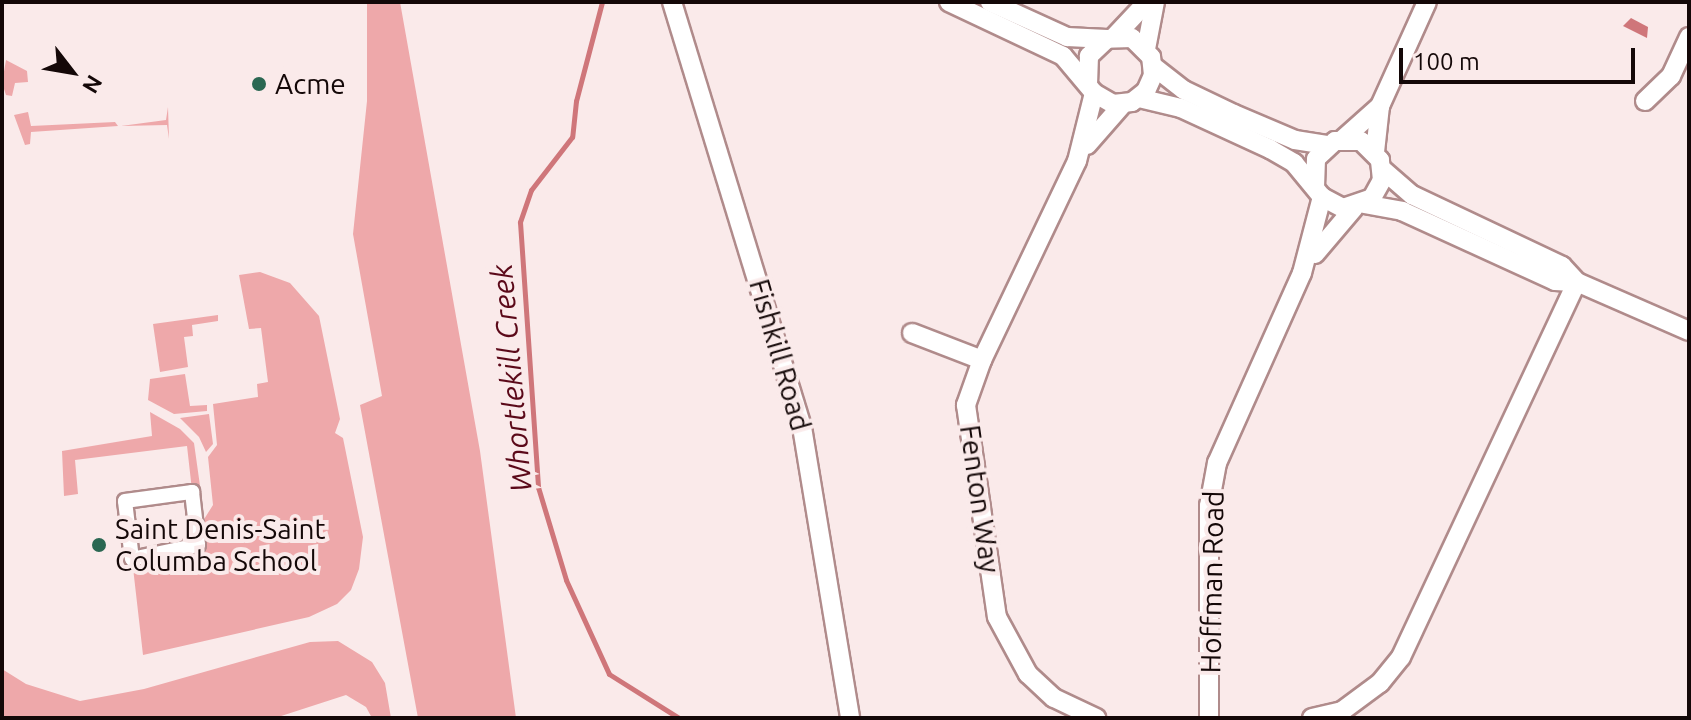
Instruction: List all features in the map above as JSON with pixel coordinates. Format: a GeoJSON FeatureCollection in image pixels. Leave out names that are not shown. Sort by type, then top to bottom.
{"type":"FeatureCollection","features":[{"type":"Feature","properties":{"kind":"street","name":"Fishkill Road"},"geometry":{"type":"LineString","coordinates":[[672,2],[802,427],[850,718]]}},
{"type":"Feature","properties":{"kind":"street"},"geometry":{"type":"LineString","coordinates":[[949,2],[1053,49],[1091,87],[1131,101],[1181,108],[1270,149],[1294,163],[1333,205],[1402,211],[1555,281],[1577,282],[1689,331]]}},
{"type":"Feature","properties":{"kind":"street"},"geometry":{"type":"LineString","coordinates":[[990,2],[1067,37],[1132,38],[1184,90],[1295,140],[1361,141],[1412,195],[1562,266],[1577,282]]}},
{"type":"Feature","properties":{"kind":"street"},"geometry":{"type":"LineString","coordinates":[[1091,87],[1089,56],[1147,2]]}},
{"type":"Feature","properties":{"kind":"street"},"geometry":{"type":"LineString","coordinates":[[1131,101],[1151,84],[1155,2]]}},
{"type":"Feature","properties":{"kind":"street"},"geometry":{"type":"LineString","coordinates":[[1359,206],[1378,190],[1380,106],[1427,2]]}},
{"type":"Feature","properties":{"kind":"street"},"geometry":{"type":"LineString","coordinates":[[1645,101],[1671,76],[1689,37]]}},
{"type":"Feature","properties":{"kind":"street","name":"Fenton Way"},"geometry":{"type":"LineString","coordinates":[[1091,87],[1077,161],[982,360],[966,405],[997,617],[1028,674],[1054,698],[1096,718]]}},
{"type":"Feature","properties":{"kind":"street","name":"Fenton Way"},"geometry":{"type":"LineString","coordinates":[[1077,161],[1131,101]]}},
{"type":"Feature","properties":{"kind":"street"},"geometry":{"type":"LineString","coordinates":[[1319,192],[1316,159],[1380,106]]}},
{"type":"Feature","properties":{"kind":"street","name":"Hoffman Road"},"geometry":{"type":"LineString","coordinates":[[1209,718],[1209,506],[1217,463],[1302,273],[1319,192]]}},
{"type":"Feature","properties":{"kind":"street","name":"Hoffman Road"},"geometry":{"type":"LineString","coordinates":[[1302,273],[1359,206]]}},
{"type":"Feature","properties":{"kind":"street"},"geometry":{"type":"LineString","coordinates":[[1312,718],[1342,711],[1380,683],[1401,657],[1577,282]]}},
{"type":"Feature","properties":{"kind":"street"},"geometry":{"type":"LineString","coordinates":[[912,333],[982,360]]}},
{"type":"Feature","properties":{"kind":"street"},"geometry":{"type":"LineString","coordinates":[[192,492],[195,520],[198,545],[132,559],[125,501],[192,492]]}},
{"type":"Feature","properties":{"kind":"shaded area"},"geometry":{"type":"Polygon","coordinates":[[[367,2],[400,2],[480,451],[516,718],[418,718],[360,405],[382,396],[353,234],[367,101],[367,2]]]}},
{"type":"Feature","properties":{"kind":"shaded area"},"geometry":{"type":"Polygon","coordinates":[[[1631,18],[1648,27],[1647,38],[1623,26],[1631,18]]]}},
{"type":"Feature","properties":{"kind":"shaded area"},"geometry":{"type":"Polygon","coordinates":[[[6,60],[27,71],[28,82],[15,83],[12,96],[6,95],[2,83],[6,60]]]}},
{"type":"Feature","properties":{"kind":"shaded area"},"geometry":{"type":"Polygon","coordinates":[[[168,107],[169,139],[167,125],[121,126],[166,120],[168,107]]]}},
{"type":"Feature","properties":{"kind":"shaded area"},"geometry":{"type":"Polygon","coordinates":[[[28,112],[31,126],[115,122],[118,126],[31,132],[30,144],[25,145],[14,115],[28,112]]]}},
{"type":"Feature","properties":{"kind":"shaded area"},"geometry":{"type":"Polygon","coordinates":[[[260,272],[290,283],[319,316],[340,419],[335,433],[343,438],[363,537],[359,569],[351,590],[337,604],[309,617],[143,655],[132,559],[198,545],[196,532],[213,505],[208,457],[217,445],[213,404],[258,397],[257,384],[268,382],[261,328],[249,329],[239,275],[260,272]]]}},
{"type":"Feature","properties":{"kind":"shaded area"},"geometry":{"type":"Polygon","coordinates":[[[218,315],[218,321],[192,325],[193,336],[184,337],[188,367],[160,372],[153,324],[218,315]]]}},
{"type":"Feature","properties":{"kind":"shaded area"},"geometry":{"type":"Polygon","coordinates":[[[185,374],[190,406],[207,405],[207,411],[174,414],[148,400],[150,379],[185,374]]]}},
{"type":"Feature","properties":{"kind":"shaded area"},"geometry":{"type":"Polygon","coordinates":[[[150,412],[180,429],[194,443],[202,500],[194,508],[187,446],[75,460],[78,494],[64,496],[62,451],[152,436],[150,412]]]}},
{"type":"Feature","properties":{"kind":"shaded area"},"geometry":{"type":"Polygon","coordinates":[[[209,414],[213,444],[206,452],[199,437],[180,418],[209,414]]]}},
{"type":"Feature","properties":{"kind":"shaded area"},"geometry":{"type":"Polygon","coordinates":[[[338,641],[372,662],[385,683],[391,718],[372,718],[366,707],[346,695],[275,718],[2,718],[2,669],[26,684],[80,701],[144,689],[310,642],[338,641]]]}},
{"type":"Feature","properties":{"kind":"waterway","name":"Whortlekill Creek"},"geometry":{"type":"LineString","coordinates":[[602,2],[576,101],[572,137],[531,190],[520,222],[538,487],[566,580],[609,674],[679,718]]}},
{"type":"Feature","properties":{"kind":"place","name":"Acme"},"geometry":{"type":"Point","coordinates":[259,84]}},
{"type":"Feature","properties":{"kind":"place","name":"Saint Denis-Saint Columba School"},"geometry":{"type":"Point","coordinates":[99,545]}}]}
